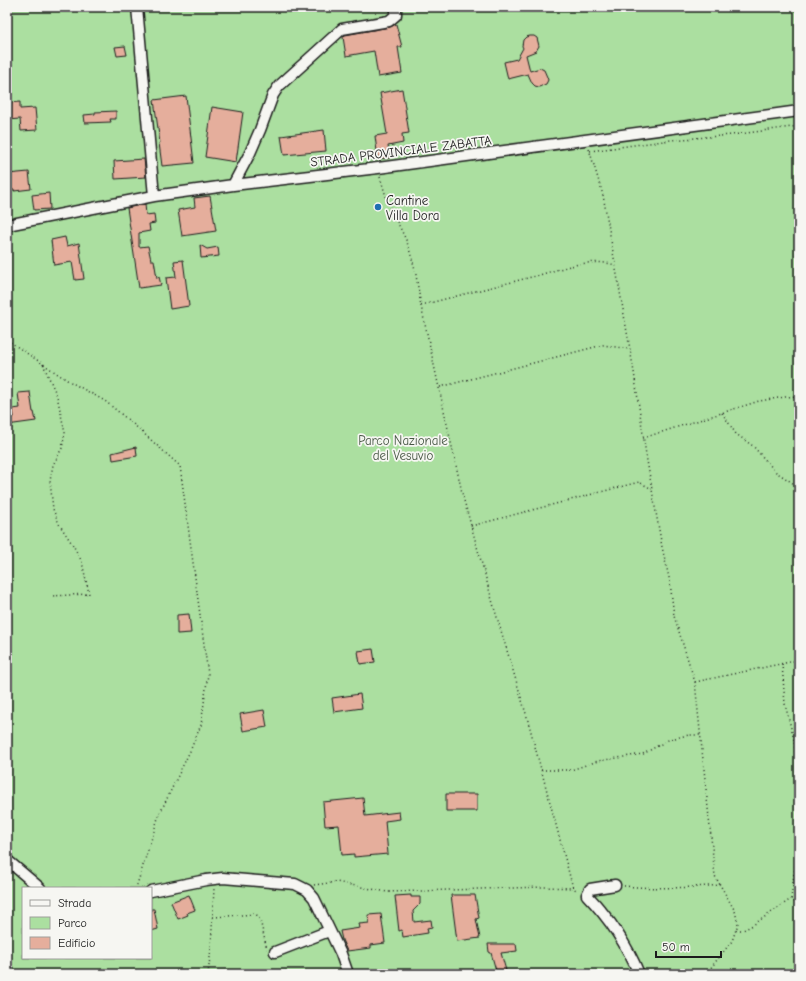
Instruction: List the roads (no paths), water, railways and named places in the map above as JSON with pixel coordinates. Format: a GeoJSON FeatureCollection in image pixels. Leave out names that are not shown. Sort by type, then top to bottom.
{"type":"FeatureCollection","features":[{"type":"Feature","properties":{"kind":"street"},"geometry":{"type":"LineString","coordinates":[[137,7],[154,196]]}},
{"type":"Feature","properties":{"kind":"street"},"geometry":{"type":"LineString","coordinates":[[233,185],[250,153],[275,89],[342,28],[389,21],[396,15],[396,7]]}},
{"type":"Feature","properties":{"kind":"street","name":"STRADA PROVINCIALE ZABATTA"},"geometry":{"type":"LineString","coordinates":[[7,225],[154,196],[378,168],[799,111]]}},
{"type":"Feature","properties":{"kind":"street"},"geometry":{"type":"LineString","coordinates":[[7,860],[39,887]]}},
{"type":"Feature","properties":{"kind":"street"},"geometry":{"type":"LineString","coordinates":[[152,891],[218,879],[295,884],[300,886],[307,890],[314,898],[341,954],[348,974]]}},
{"type":"Feature","properties":{"kind":"street"},"geometry":{"type":"LineString","coordinates":[[615,885],[590,889],[587,895],[608,920],[627,949],[639,974]]}},
{"type":"Feature","properties":{"kind":"street"},"geometry":{"type":"LineString","coordinates":[[275,952],[329,930]]}},
{"type":"Feature","properties":{"kind":"place","name":"Cantine Villa Dora"},"geometry":{"type":"Point","coordinates":[378,207]}},
{"type":"Feature","properties":{"kind":"park label","name":"Parco Nazionale del Vesuvio"},"geometry":{"type":"Point","coordinates":[403,448]}}]}
